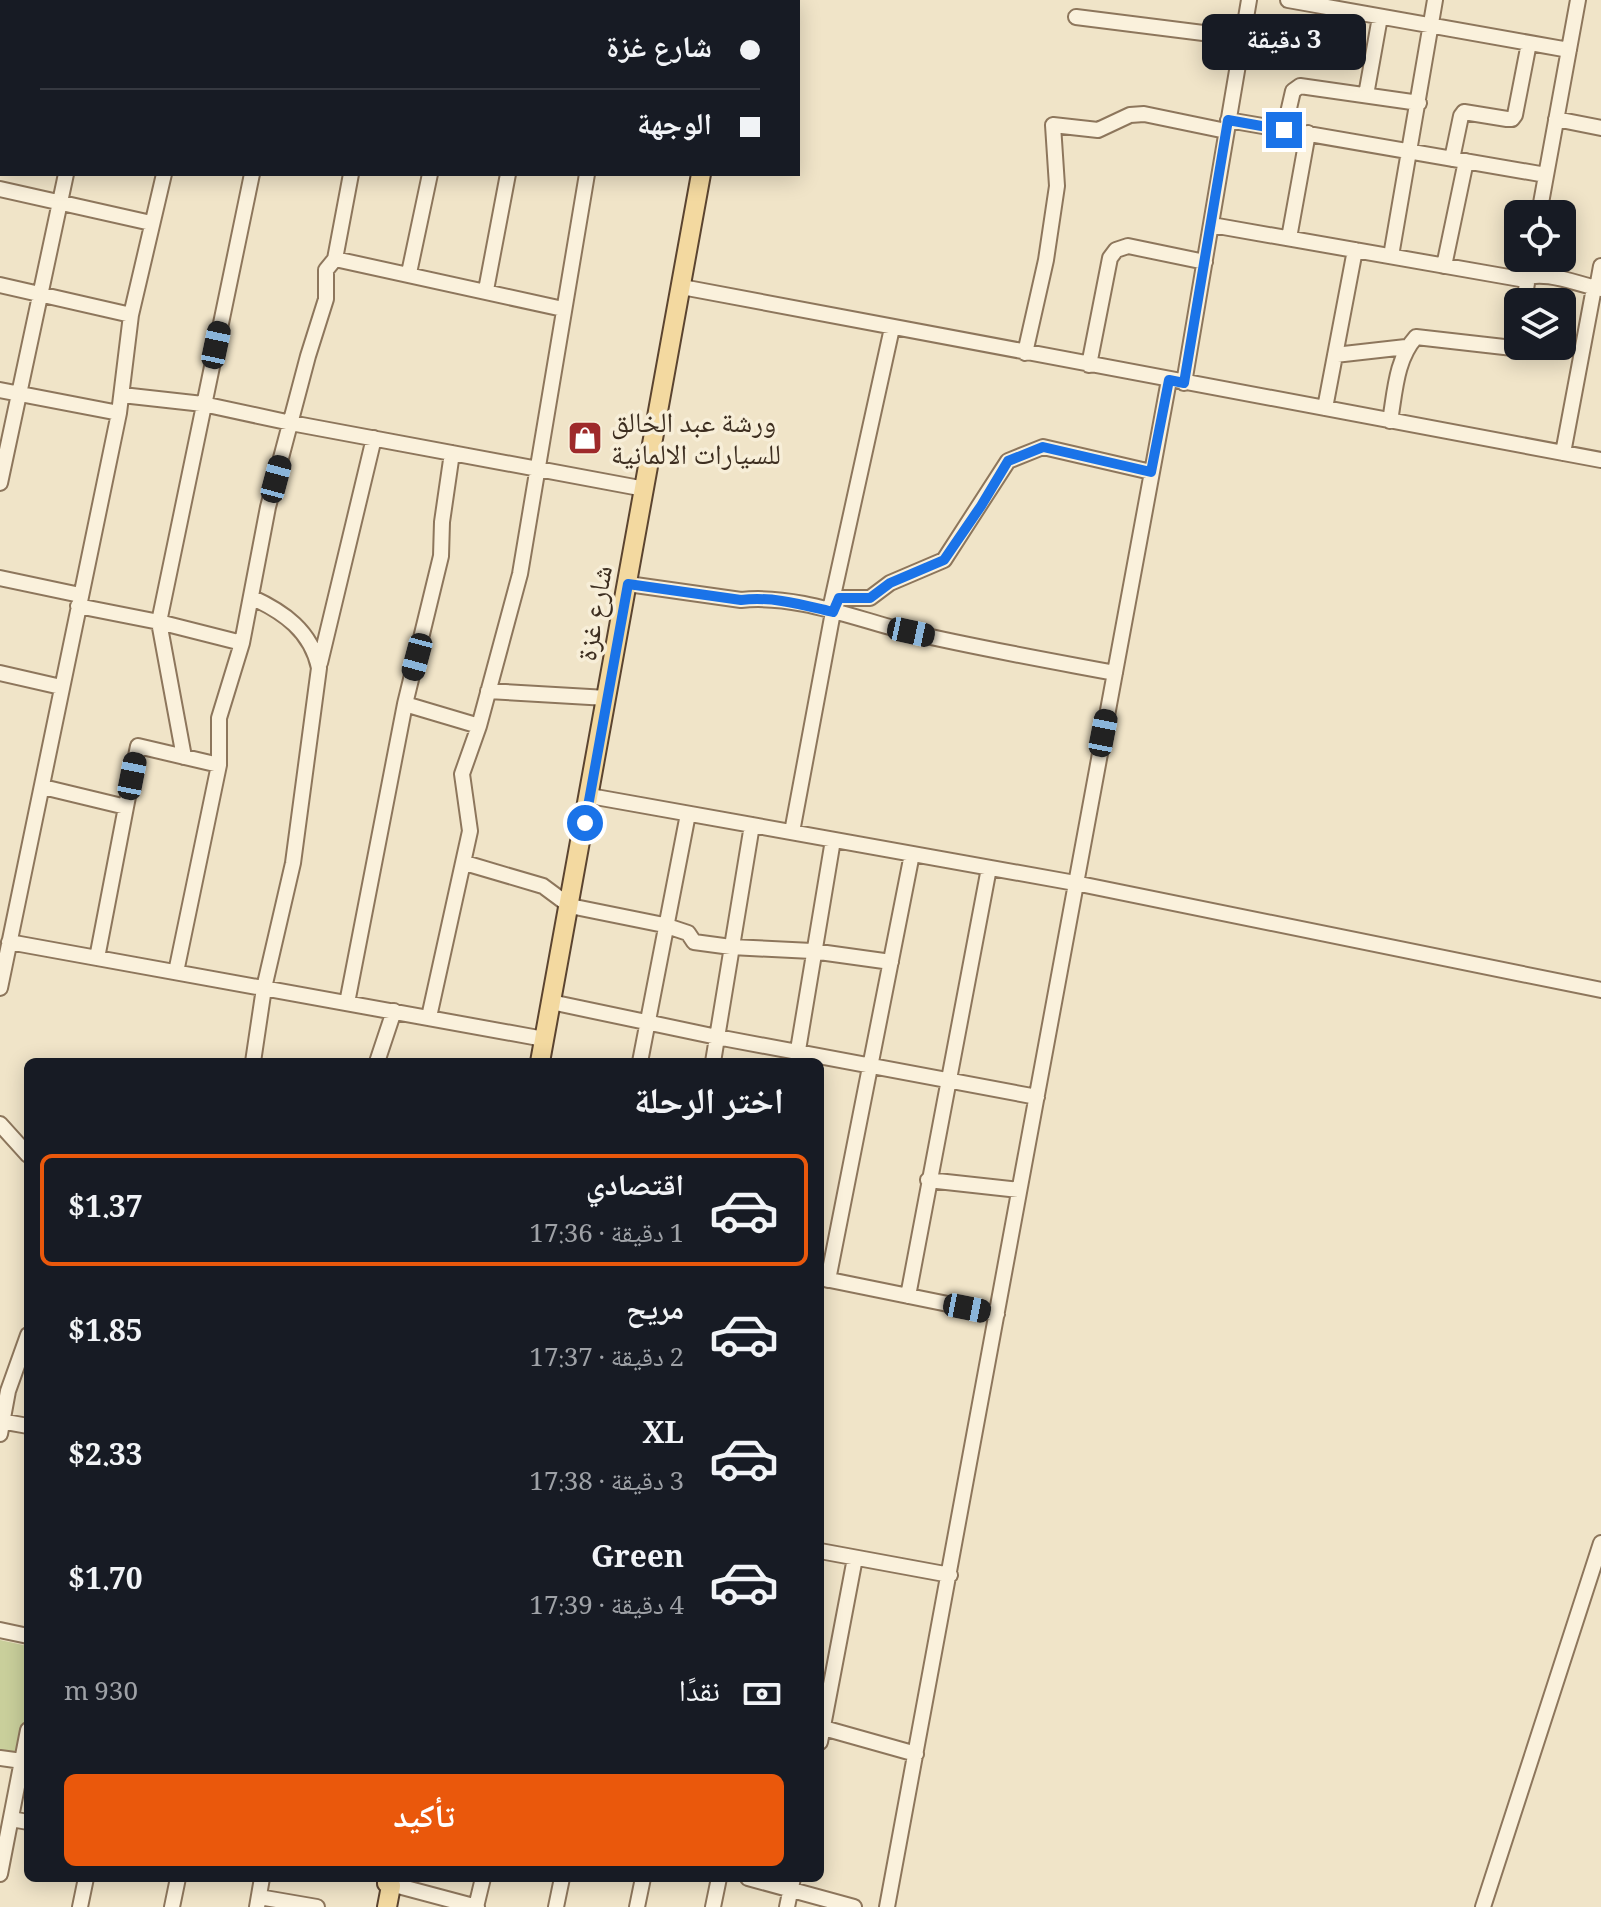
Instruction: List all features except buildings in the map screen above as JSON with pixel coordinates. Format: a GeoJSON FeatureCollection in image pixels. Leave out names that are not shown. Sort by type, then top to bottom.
{"type":"FeatureCollection","features":[{"type":"Feature","properties":{"kind":"main road","name":"شارع غزة"},"geometry":{"type":"LineString","coordinates":[[541,1058],[701,176]]}},
{"type":"Feature","properties":{"kind":"main road"},"geometry":{"type":"LineString","coordinates":[[387,1907],[391,1886],[389,1882]]}},
{"type":"Feature","properties":{"kind":"street"},"geometry":{"type":"LineString","coordinates":[[887,1907],[1151,472],[1177,382],[1205,262],[1249,0]]}},
{"type":"Feature","properties":{"kind":"street"},"geometry":{"type":"LineString","coordinates":[[1288,0],[1569,50]]}},
{"type":"Feature","properties":{"kind":"street"},"geometry":{"type":"LineString","coordinates":[[1391,256],[1435,0]]}},
{"type":"Feature","properties":{"kind":"street"},"geometry":{"type":"LineString","coordinates":[[1542,200],[1578,0]]}},
{"type":"Feature","properties":{"kind":"street"},"geometry":{"type":"LineString","coordinates":[[1076,17],[1243,38]]}},
{"type":"Feature","properties":{"kind":"street"},"geometry":{"type":"LineString","coordinates":[[1366,95],[1380,17]]}},
{"type":"Feature","properties":{"kind":"street"},"geometry":{"type":"LineString","coordinates":[[1444,266],[1459,160],[1461,116],[1464,112],[1512,119],[1529,43]]}},
{"type":"Feature","properties":{"kind":"street"},"geometry":{"type":"LineString","coordinates":[[1284,130],[1296,87],[1419,103]]}},
{"type":"Feature","properties":{"kind":"street"},"geometry":{"type":"LineString","coordinates":[[1025,353],[1046,260],[1057,186],[1053,125],[1098,130],[1130,115],[1144,114],[1308,133],[1546,175]]}},
{"type":"Feature","properties":{"kind":"street"},"geometry":{"type":"LineString","coordinates":[[1556,119],[1601,128]]}},
{"type":"Feature","properties":{"kind":"street"},"geometry":{"type":"LineString","coordinates":[[1289,238],[1308,133]]}},
{"type":"Feature","properties":{"kind":"street"},"geometry":{"type":"LineString","coordinates":[[0,483],[66,176]]}},
{"type":"Feature","properties":{"kind":"street"},"geometry":{"type":"LineString","coordinates":[[0,988],[3,958],[43,787],[119,413],[131,315],[163,176]]}},
{"type":"Feature","properties":{"kind":"street"},"geometry":{"type":"LineString","coordinates":[[184,757],[159,622],[252,176]]}},
{"type":"Feature","properties":{"kind":"street"},"geometry":{"type":"LineString","coordinates":[[176,972],[219,765],[219,718],[242,643],[268,507],[326,299],[326,270],[335,259],[351,176]]}},
{"type":"Feature","properties":{"kind":"street"},"geometry":{"type":"LineString","coordinates":[[409,273],[430,176]]}},
{"type":"Feature","properties":{"kind":"street"},"geometry":{"type":"LineString","coordinates":[[486,290],[508,176]]}},
{"type":"Feature","properties":{"kind":"street"},"geometry":{"type":"LineString","coordinates":[[429,1017],[470,831],[462,774],[479,726],[520,574],[587,176]]}},
{"type":"Feature","properties":{"kind":"street"},"geometry":{"type":"LineString","coordinates":[[0,189],[151,223]]}},
{"type":"Feature","properties":{"kind":"street"},"geometry":{"type":"LineString","coordinates":[[1212,225],[1520,279],[1546,276],[1597,288]]}},
{"type":"Feature","properties":{"kind":"street"},"geometry":{"type":"LineString","coordinates":[[1089,365],[1110,258],[1116,250],[1128,246],[1205,262]]}},
{"type":"Feature","properties":{"kind":"street"},"geometry":{"type":"LineString","coordinates":[[1325,408],[1355,250]]}},
{"type":"Feature","properties":{"kind":"street"},"geometry":{"type":"LineString","coordinates":[[335,259],[563,309]]}},
{"type":"Feature","properties":{"kind":"street"},"geometry":{"type":"LineString","coordinates":[[1563,453],[1601,266]]}},
{"type":"Feature","properties":{"kind":"street"},"geometry":{"type":"LineString","coordinates":[[1526,288],[1529,272]]}},
{"type":"Feature","properties":{"kind":"street"},"geometry":{"type":"LineString","coordinates":[[0,285],[131,315]]}},
{"type":"Feature","properties":{"kind":"street"},"geometry":{"type":"LineString","coordinates":[[682,287],[1601,460]]}},
{"type":"Feature","properties":{"kind":"street"},"geometry":{"type":"LineString","coordinates":[[792,832],[832,612],[892,328]]}},
{"type":"Feature","properties":{"kind":"street"},"geometry":{"type":"LineString","coordinates":[[1390,421],[1406,347],[1416,337],[1504,347]]}},
{"type":"Feature","properties":{"kind":"street"},"geometry":{"type":"LineString","coordinates":[[1335,355],[1406,347]]}},
{"type":"Feature","properties":{"kind":"street"},"geometry":{"type":"LineString","coordinates":[[0,390],[119,413]]}},
{"type":"Feature","properties":{"kind":"street"},"geometry":{"type":"LineString","coordinates":[[122,395],[203,404],[645,489]]}},
{"type":"Feature","properties":{"kind":"street"},"geometry":{"type":"LineString","coordinates":[[254,1058],[264,988],[293,863],[319,668],[374,438]]}},
{"type":"Feature","properties":{"kind":"street"},"geometry":{"type":"LineString","coordinates":[[832,612],[839,598],[870,598],[890,583],[944,560],[1008,461],[1043,447],[1151,472]]}},
{"type":"Feature","properties":{"kind":"street"},"geometry":{"type":"LineString","coordinates":[[347,1003],[405,704],[441,556],[442,522],[452,453]]}},
{"type":"Feature","properties":{"kind":"street"},"geometry":{"type":"LineString","coordinates":[[0,578],[242,643]]}},
{"type":"Feature","properties":{"kind":"street"},"geometry":{"type":"LineString","coordinates":[[628,584],[741,600],[760,598],[798,603],[955,642],[1115,673]]}},
{"type":"Feature","properties":{"kind":"street"},"geometry":{"type":"LineString","coordinates":[[251,597],[280,610],[295,624],[315,650],[319,668]]}},
{"type":"Feature","properties":{"kind":"street"},"geometry":{"type":"LineString","coordinates":[[0,673],[61,687]]}},
{"type":"Feature","properties":{"kind":"street"},"geometry":{"type":"LineString","coordinates":[[488,691],[607,698]]}},
{"type":"Feature","properties":{"kind":"street"},"geometry":{"type":"LineString","coordinates":[[405,704],[479,726]]}},
{"type":"Feature","properties":{"kind":"street"},"geometry":{"type":"LineString","coordinates":[[97,958],[138,746],[219,765]]}},
{"type":"Feature","properties":{"kind":"street"},"geometry":{"type":"LineString","coordinates":[[43,787],[126,807]]}},
{"type":"Feature","properties":{"kind":"street"},"geometry":{"type":"LineString","coordinates":[[590,796],[1075,883],[1601,990]]}},
{"type":"Feature","properties":{"kind":"street"},"geometry":{"type":"LineString","coordinates":[[641,1058],[664,925],[688,814]]}},
{"type":"Feature","properties":{"kind":"street"},"geometry":{"type":"LineString","coordinates":[[714,1058],[752,825]]}},
{"type":"Feature","properties":{"kind":"street"},"geometry":{"type":"LineString","coordinates":[[551,1002],[797,1057],[812,951],[833,840]]}},
{"type":"Feature","properties":{"kind":"street"},"geometry":{"type":"LineString","coordinates":[[912,854],[824,1279],[997,1314]]}},
{"type":"Feature","properties":{"kind":"street"},"geometry":{"type":"LineString","coordinates":[[465,863],[543,886],[570,906],[664,925],[688,933],[694,942],[812,951],[891,962]]}},
{"type":"Feature","properties":{"kind":"street"},"geometry":{"type":"LineString","coordinates":[[908,1296],[989,868]]}},
{"type":"Feature","properties":{"kind":"street"},"geometry":{"type":"LineString","coordinates":[[9,942],[544,1039]]}},
{"type":"Feature","properties":{"kind":"street"},"geometry":{"type":"LineString","coordinates":[[378,1058],[394,1011]]}},
{"type":"Feature","properties":{"kind":"street"},"geometry":{"type":"LineString","coordinates":[[824,1060],[949,1079],[1037,1097]]}},
{"type":"Feature","properties":{"kind":"street"},"geometry":{"type":"LineString","coordinates":[[0,1124],[24,1151]]}},
{"type":"Feature","properties":{"kind":"street"},"geometry":{"type":"LineString","coordinates":[[928,1180],[1019,1190]]}},
{"type":"Feature","properties":{"kind":"street"},"geometry":{"type":"LineString","coordinates":[[24,1346],[8,1391],[1,1425],[24,1426]]}},
{"type":"Feature","properties":{"kind":"street"},"geometry":{"type":"LineString","coordinates":[[1483,1907],[1601,1543]]}},
{"type":"Feature","properties":{"kind":"street"},"geometry":{"type":"LineString","coordinates":[[824,1552],[950,1575]]}},
{"type":"Feature","properties":{"kind":"street"},"geometry":{"type":"LineString","coordinates":[[824,1699],[827,1666],[855,1558]]}},
{"type":"Feature","properties":{"kind":"street"},"geometry":{"type":"LineString","coordinates":[[0,1630],[24,1635]]}},
{"type":"Feature","properties":{"kind":"street"},"geometry":{"type":"LineString","coordinates":[[824,1733],[916,1754]]}},
{"type":"Feature","properties":{"kind":"street"},"geometry":{"type":"LineString","coordinates":[[0,1874],[24,1751]]}},
{"type":"Feature","properties":{"kind":"street"},"geometry":{"type":"LineString","coordinates":[[0,1758],[22,1761]]}},
{"type":"Feature","properties":{"kind":"street"},"geometry":{"type":"LineString","coordinates":[[11,1819],[24,1821]]}},
{"type":"Feature","properties":{"kind":"street"},"geometry":{"type":"LineString","coordinates":[[80,1907],[85,1882]]}},
{"type":"Feature","properties":{"kind":"street"},"geometry":{"type":"LineString","coordinates":[[172,1907],[177,1882]]}},
{"type":"Feature","properties":{"kind":"street"},"geometry":{"type":"LineString","coordinates":[[261,1882],[258,1902],[317,1907]]}},
{"type":"Feature","properties":{"kind":"street"},"geometry":{"type":"LineString","coordinates":[[391,1882],[476,1907],[482,1882]]}},
{"type":"Feature","properties":{"kind":"street"},"geometry":{"type":"LineString","coordinates":[[556,1907],[561,1882]]}},
{"type":"Feature","properties":{"kind":"street"},"geometry":{"type":"LineString","coordinates":[[637,1907],[642,1882]]}},
{"type":"Feature","properties":{"kind":"street"},"geometry":{"type":"LineString","coordinates":[[713,1907],[718,1882]]}},
{"type":"Feature","properties":{"kind":"street"},"geometry":{"type":"LineString","coordinates":[[787,1907],[792,1884],[854,1907]]}},
{"type":"Feature","properties":{"kind":"green space"},"geometry":{"type":"Polygon","coordinates":[[[0,1640],[24,1645],[24,1732],[19,1756],[0,1752],[0,1640]]]}},
{"type":"Feature","properties":{"kind":"place","name":"ورشة عبد الخالق للسيارات الالمانية"},"geometry":{"type":"Point","coordinates":[585,438]}},
{"type":"Feature","properties":{"kind":"route"},"geometry":{"type":"LineString","coordinates":[[585,823],[628,584],[741,600],[760,598],[798,603],[833,612],[839,598],[870,598],[890,583],[944,560],[1008,461],[1043,447],[1151,472],[1169,380],[1184,383],[1228,120],[1284,130]]}}]}
